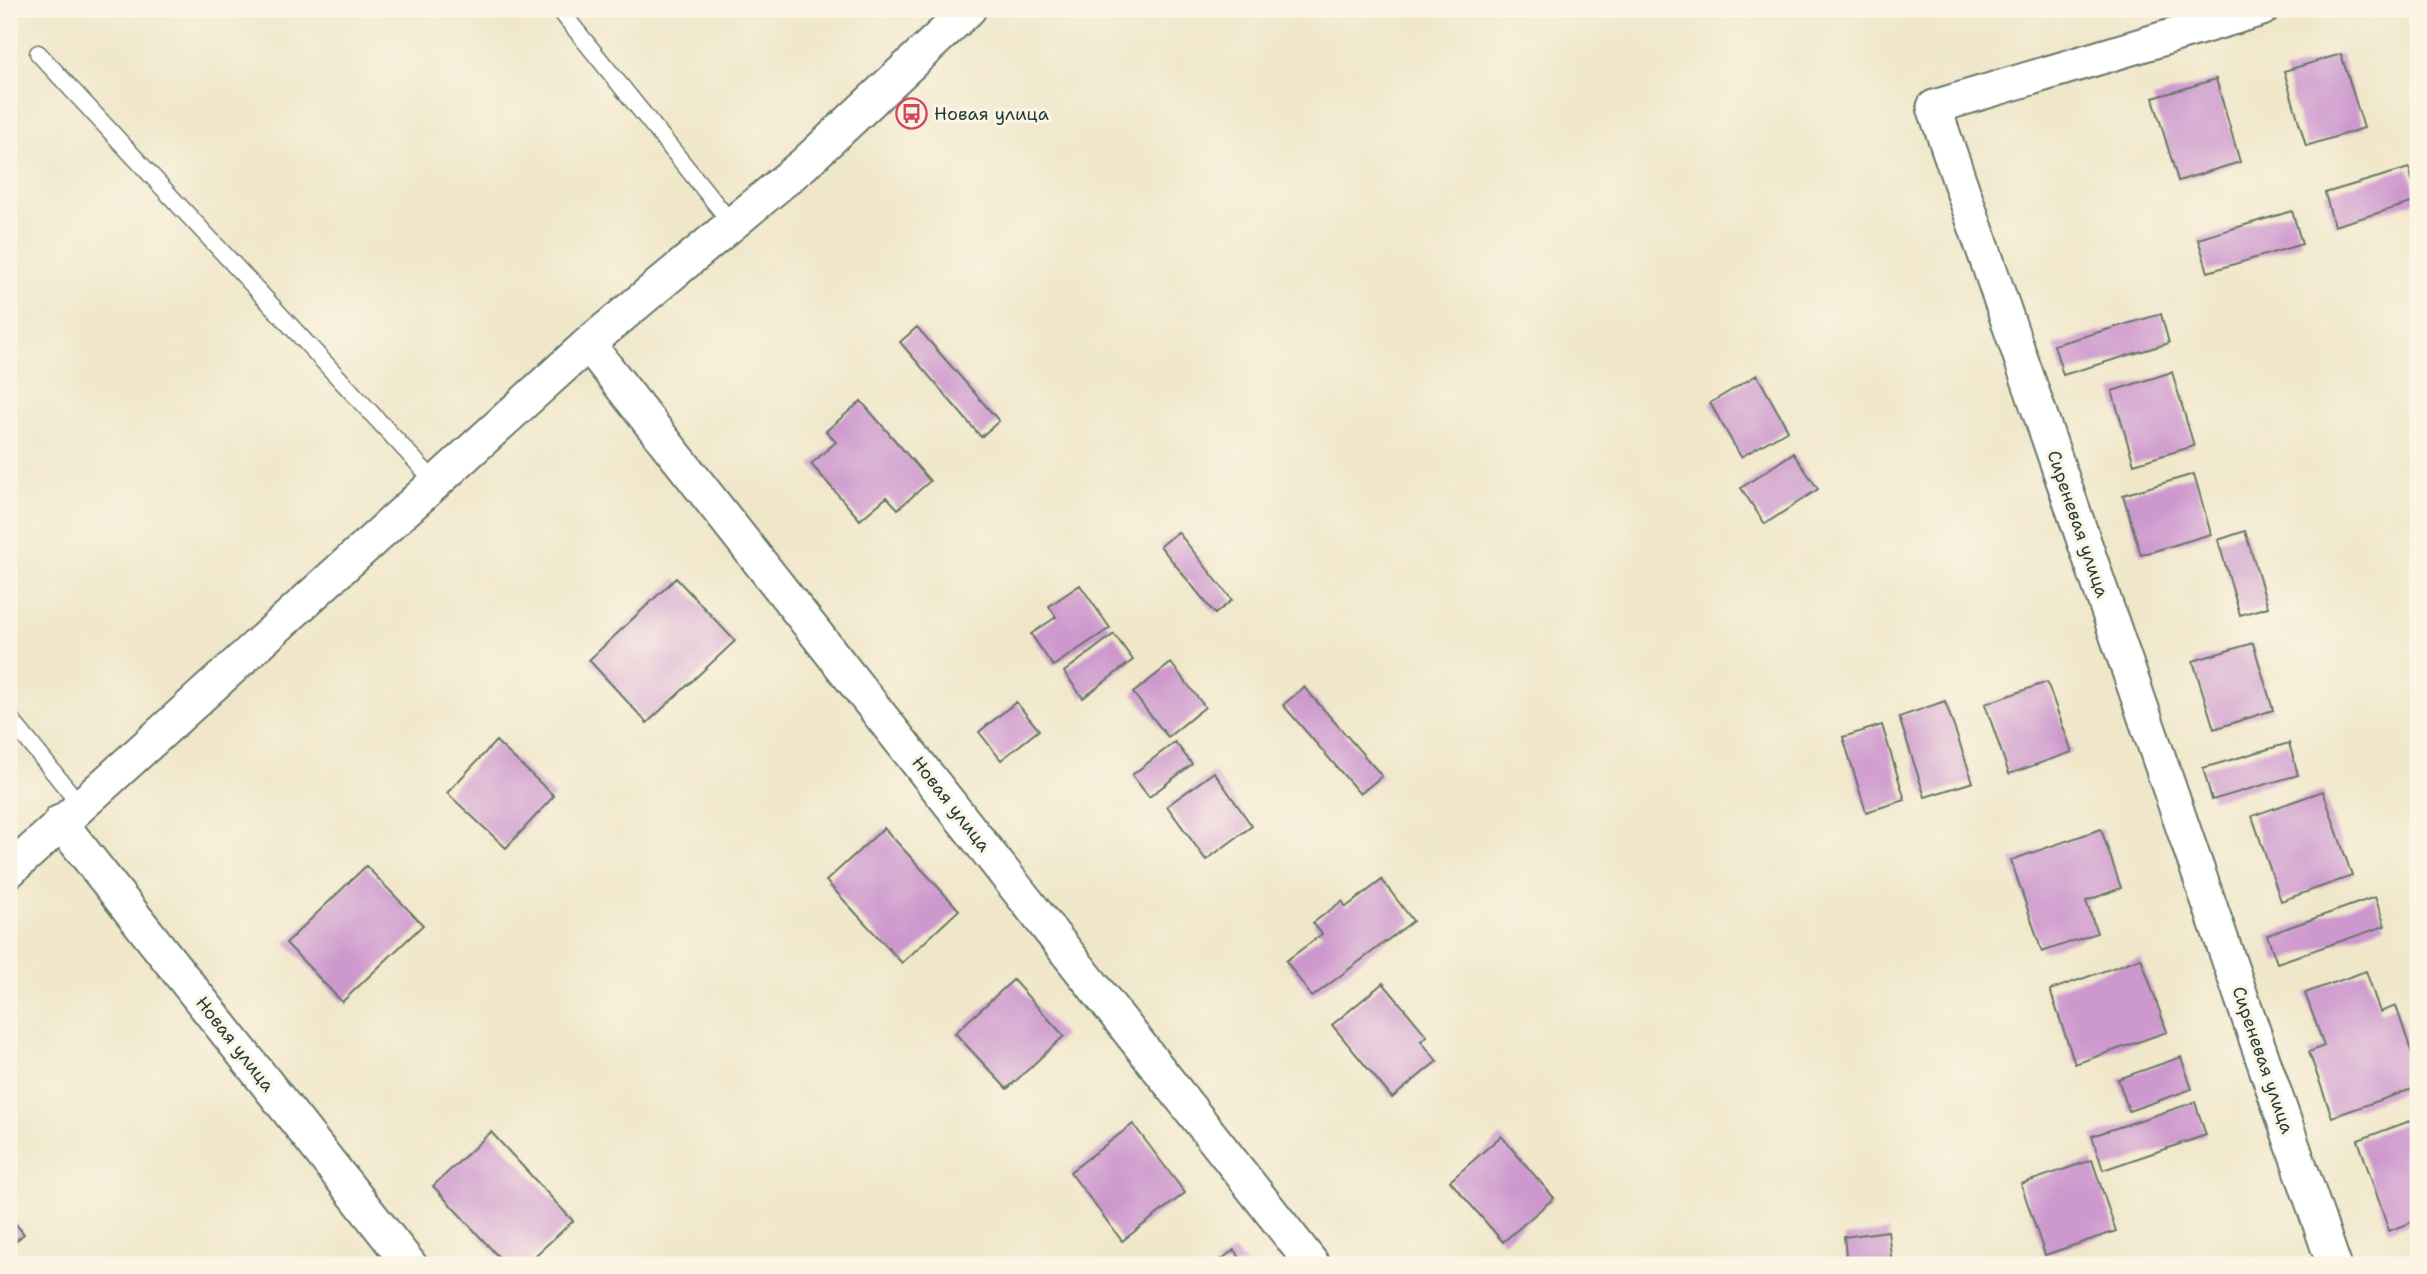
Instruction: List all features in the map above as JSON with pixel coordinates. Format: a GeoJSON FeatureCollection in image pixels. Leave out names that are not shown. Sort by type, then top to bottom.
{"type":"FeatureCollection","features":[{"type":"Feature","properties":{"kind":"street"},"geometry":{"type":"LineString","coordinates":[[9,871],[588,344],[804,164],[969,9]]}},
{"type":"Feature","properties":{"kind":"street","name":"Сиреневая улица"},"geometry":{"type":"LineString","coordinates":[[2262,9],[1934,107],[2334,1265]]}},
{"type":"Feature","properties":{"kind":"street","name":"Новая улица"},"geometry":{"type":"LineString","coordinates":[[588,344],[1313,1265]]}},
{"type":"Feature","properties":{"kind":"street","name":"Новая улица"},"geometry":{"type":"LineString","coordinates":[[70,813],[410,1265]]}},
{"type":"Feature","properties":{"kind":"lane"},"geometry":{"type":"LineString","coordinates":[[559,9],[732,224]]}},
{"type":"Feature","properties":{"kind":"lane"},"geometry":{"type":"LineString","coordinates":[[38,53],[435,482]]}},
{"type":"Feature","properties":{"kind":"lane"},"geometry":{"type":"LineString","coordinates":[[9,717],[70,813]]}},
{"type":"Feature","properties":{"kind":"building"},"geometry":{"type":"Polygon","coordinates":[[[2341,54],[2364,128],[2306,146],[2284,71],[2341,54]]]}},
{"type":"Feature","properties":{"kind":"building"},"geometry":{"type":"Polygon","coordinates":[[[2216,79],[2240,162],[2178,181],[2153,98],[2216,79]]]}},
{"type":"Feature","properties":{"kind":"building"},"geometry":{"type":"Polygon","coordinates":[[[2409,168],[2418,201],[2334,226],[2325,193],[2409,168]]]}},
{"type":"Feature","properties":{"kind":"building"},"geometry":{"type":"Polygon","coordinates":[[[2292,211],[2302,244],[2208,272],[2198,239],[2292,211]]]}},
{"type":"Feature","properties":{"kind":"building"},"geometry":{"type":"Polygon","coordinates":[[[2161,314],[2169,343],[2063,375],[2054,345],[2161,314]]]}},
{"type":"Feature","properties":{"kind":"building"},"geometry":{"type":"Polygon","coordinates":[[[917,327],[999,421],[981,437],[900,342],[917,327]]]}},
{"type":"Feature","properties":{"kind":"building"},"geometry":{"type":"Polygon","coordinates":[[[2172,372],[2194,446],[2134,464],[2112,391],[2172,372]]]}},
{"type":"Feature","properties":{"kind":"building"},"geometry":{"type":"Polygon","coordinates":[[[1757,375],[1788,430],[1741,457],[1710,403],[1757,375]]]}},
{"type":"Feature","properties":{"kind":"building"},"geometry":{"type":"Polygon","coordinates":[[[861,401],[930,481],[898,509],[887,497],[860,520],[811,464],[836,442],[826,431],[861,401]]]}},
{"type":"Feature","properties":{"kind":"building"},"geometry":{"type":"Polygon","coordinates":[[[1793,453],[1818,489],[1765,524],[1741,488],[1793,453]]]}},
{"type":"Feature","properties":{"kind":"building"},"geometry":{"type":"Polygon","coordinates":[[[2194,474],[2211,534],[2141,555],[2123,495],[2194,474]]]}},
{"type":"Feature","properties":{"kind":"building"},"geometry":{"type":"Polygon","coordinates":[[[2245,531],[2268,607],[2240,615],[2218,540],[2245,531]]]}},
{"type":"Feature","properties":{"kind":"building"},"geometry":{"type":"Polygon","coordinates":[[[1178,532],[1232,600],[1215,614],[1160,546],[1178,532]]]}},
{"type":"Feature","properties":{"kind":"building"},"geometry":{"type":"Polygon","coordinates":[[[676,578],[735,641],[647,723],[589,660],[676,578]]]}},
{"type":"Feature","properties":{"kind":"building"},"geometry":{"type":"Polygon","coordinates":[[[1080,585],[1110,628],[1053,666],[1031,634],[1056,617],[1049,606],[1080,585]]]}},
{"type":"Feature","properties":{"kind":"building"},"geometry":{"type":"Polygon","coordinates":[[[1114,634],[1133,660],[1083,698],[1064,672],[1114,634]]]}},
{"type":"Feature","properties":{"kind":"building"},"geometry":{"type":"Polygon","coordinates":[[[2253,643],[2273,710],[2214,729],[2193,661],[2253,643]]]}},
{"type":"Feature","properties":{"kind":"building"},"geometry":{"type":"Polygon","coordinates":[[[1171,663],[1205,707],[1168,737],[1133,693],[1171,663]]]}},
{"type":"Feature","properties":{"kind":"building"},"geometry":{"type":"Polygon","coordinates":[[[2047,682],[2072,752],[2009,774],[1985,704],[2047,682]]]}},
{"type":"Feature","properties":{"kind":"building"},"geometry":{"type":"Polygon","coordinates":[[[1304,687],[1382,776],[1360,794],[1283,705],[1304,687]]]}},
{"type":"Feature","properties":{"kind":"building"},"geometry":{"type":"Polygon","coordinates":[[[1945,701],[1973,782],[1925,797],[1899,717],[1945,701]]]}},
{"type":"Feature","properties":{"kind":"building"},"geometry":{"type":"Polygon","coordinates":[[[1016,702],[1039,730],[1001,760],[979,732],[1016,702]]]}},
{"type":"Feature","properties":{"kind":"building"},"geometry":{"type":"Polygon","coordinates":[[[1882,725],[1905,800],[1866,812],[1843,737],[1882,725]]]}},
{"type":"Feature","properties":{"kind":"building"},"geometry":{"type":"Polygon","coordinates":[[[496,741],[554,796],[506,848],[447,793],[496,741]]]}},
{"type":"Feature","properties":{"kind":"building"},"geometry":{"type":"Polygon","coordinates":[[[1175,742],[1192,764],[1149,797],[1132,775],[1175,742]]]}},
{"type":"Feature","properties":{"kind":"building"},"geometry":{"type":"Polygon","coordinates":[[[2289,743],[2298,775],[2212,800],[2203,768],[2289,743]]]}},
{"type":"Feature","properties":{"kind":"building"},"geometry":{"type":"Polygon","coordinates":[[[1214,772],[1252,826],[1206,860],[1167,806],[1214,772]]]}},
{"type":"Feature","properties":{"kind":"building"},"geometry":{"type":"Polygon","coordinates":[[[2323,791],[2352,876],[2281,901],[2252,816],[2323,791]]]}},
{"type":"Feature","properties":{"kind":"building"},"geometry":{"type":"Polygon","coordinates":[[[884,828],[959,910],[902,963],[826,881],[884,828]]]}},
{"type":"Feature","properties":{"kind":"building"},"geometry":{"type":"Polygon","coordinates":[[[2101,829],[2121,888],[2086,901],[2097,933],[2042,952],[2011,860],[2101,829]]]}},
{"type":"Feature","properties":{"kind":"building"},"geometry":{"type":"Polygon","coordinates":[[[366,866],[423,925],[342,1002],[286,943],[366,866]]]}},
{"type":"Feature","properties":{"kind":"building"},"geometry":{"type":"Polygon","coordinates":[[[1382,880],[1413,921],[1312,997],[1286,961],[1322,934],[1313,923],[1342,901],[1346,907],[1382,880]]]}},
{"type":"Feature","properties":{"kind":"building"},"geometry":{"type":"Polygon","coordinates":[[[2375,897],[2385,926],[2277,963],[2267,935],[2375,897]]]}},
{"type":"Feature","properties":{"kind":"building"},"geometry":{"type":"Polygon","coordinates":[[[2141,958],[2167,1032],[2075,1064],[2050,990],[2141,958]]]}},
{"type":"Feature","properties":{"kind":"building"},"geometry":{"type":"Polygon","coordinates":[[[2366,971],[2380,1012],[2396,1006],[2418,1071],[2418,1087],[2332,1117],[2309,1052],[2324,1046],[2305,993],[2366,971]]]}},
{"type":"Feature","properties":{"kind":"building"},"geometry":{"type":"Polygon","coordinates":[[[1013,980],[1064,1036],[1007,1089],[955,1033],[1013,980]]]}},
{"type":"Feature","properties":{"kind":"building"},"geometry":{"type":"Polygon","coordinates":[[[1383,983],[1427,1036],[1421,1041],[1437,1061],[1392,1098],[1332,1025],[1383,983]]]}},
{"type":"Feature","properties":{"kind":"building"},"geometry":{"type":"Polygon","coordinates":[[[2181,1057],[2192,1089],[2129,1111],[2118,1079],[2181,1057]]]}},
{"type":"Feature","properties":{"kind":"building"},"geometry":{"type":"Polygon","coordinates":[[[2195,1102],[2206,1135],[2103,1170],[2092,1136],[2195,1102]]]}},
{"type":"Feature","properties":{"kind":"building"},"geometry":{"type":"Polygon","coordinates":[[[2418,1118],[2418,1220],[2389,1231],[2358,1140],[2418,1118]]]}},
{"type":"Feature","properties":{"kind":"building"},"geometry":{"type":"Polygon","coordinates":[[[1133,1124],[1185,1193],[1122,1241],[1070,1172],[1133,1124]]]}},
{"type":"Feature","properties":{"kind":"building"},"geometry":{"type":"Polygon","coordinates":[[[491,1132],[573,1221],[525,1265],[506,1265],[433,1186],[491,1132]]]}},
{"type":"Feature","properties":{"kind":"building"},"geometry":{"type":"Polygon","coordinates":[[[1501,1136],[1554,1198],[1503,1242],[1450,1181],[1501,1136]]]}},
{"type":"Feature","properties":{"kind":"building"},"geometry":{"type":"Polygon","coordinates":[[[2092,1160],[2116,1231],[2045,1255],[2021,1184],[2092,1160]]]}},
{"type":"Feature","properties":{"kind":"building"},"geometry":{"type":"Polygon","coordinates":[[[9,1216],[24,1234],[9,1247],[9,1216]]]}},
{"type":"Feature","properties":{"kind":"building"},"geometry":{"type":"Polygon","coordinates":[[[1888,1231],[1892,1265],[1847,1265],[1844,1237],[1888,1231]]]}},
{"type":"Feature","properties":{"kind":"building"},"geometry":{"type":"Polygon","coordinates":[[[1234,1250],[1246,1265],[1214,1265],[1234,1250]]]}},
{"type":"Feature","properties":{"kind":"place","name":"Новая улица"},"geometry":{"type":"Point","coordinates":[911,114]}}]}
